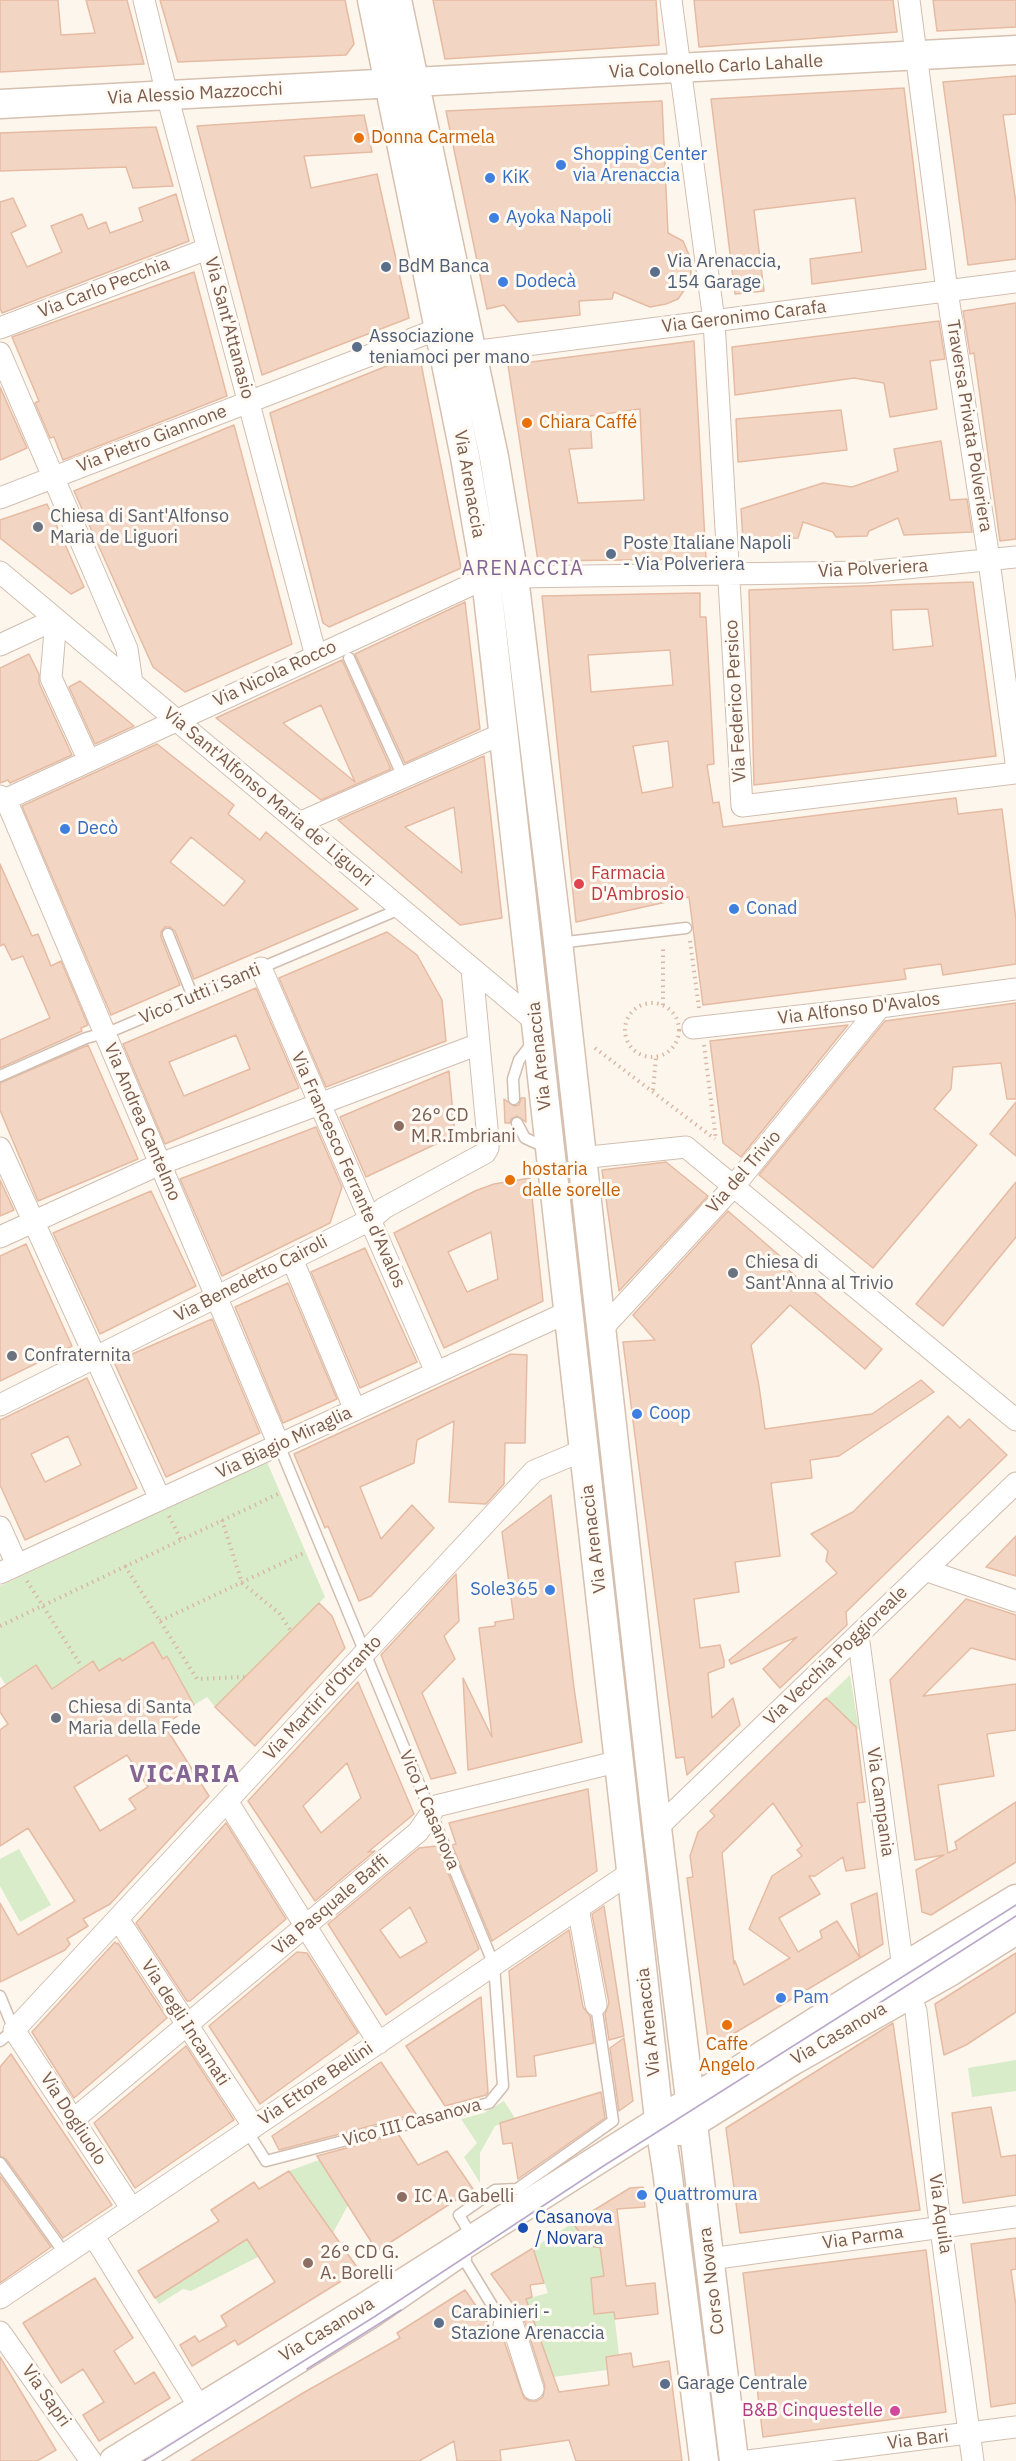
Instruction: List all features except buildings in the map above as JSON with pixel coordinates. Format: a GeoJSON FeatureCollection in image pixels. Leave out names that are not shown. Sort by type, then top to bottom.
{"type":"FeatureCollection","features":[{"type":"Feature","properties":{"kind":"main road","name":"Via Arenaccia"},"geometry":{"type":"LineString","coordinates":[[372,0],[403,84],[472,352],[494,457],[504,733],[633,1871],[659,2134]]}},
{"type":"Feature","properties":{"kind":"main road","name":"Via Arenaccia"},"geometry":{"type":"LineString","coordinates":[[398,0],[403,84],[438,329],[465,457],[500,577],[558,943],[580,1158],[691,2113]]}},
{"type":"Feature","properties":{"kind":"main road","name":"Via Colonello Carlo Lahalle"},"geometry":{"type":"LineString","coordinates":[[403,84],[1016,50]]}},
{"type":"Feature","properties":{"kind":"main road","name":"Via Alessio Mazzocchi"},"geometry":{"type":"LineString","coordinates":[[0,104],[403,84]]}},
{"type":"Feature","properties":{"kind":"main road","name":"Via Casanova"},"geometry":{"type":"LineString","coordinates":[[114,2461],[691,2113],[792,2061],[906,1981],[1016,1899]]}},
{"type":"Feature","properties":{"kind":"main road","name":"Via Casanova"},"geometry":{"type":"LineString","coordinates":[[906,1981],[951,1971],[1016,1930]]}},
{"type":"Feature","properties":{"kind":"main road","name":"Corso Novara"},"geometry":{"type":"LineString","coordinates":[[691,2113],[734,2461]]}},
{"type":"Feature","properties":{"kind":"main road","name":"Corso Novara"},"geometry":{"type":"LineString","coordinates":[[659,2134],[704,2461]]}},
{"type":"Feature","properties":{"kind":"street","name":"Via Sant'Attanasio"},"geometry":{"type":"LineString","coordinates":[[144,0],[207,249],[316,656]]}},
{"type":"Feature","properties":{"kind":"street","name":"Via Federico Persico"},"geometry":{"type":"LineString","coordinates":[[671,0],[714,321],[742,806],[1016,773]]}},
{"type":"Feature","properties":{"kind":"street","name":"Traversa Privata Polveriera"},"geometry":{"type":"LineString","coordinates":[[909,0],[947,291],[990,561],[1016,762]]}},
{"type":"Feature","properties":{"kind":"street","name":"Via Carlo Pecchia"},"geometry":{"type":"LineString","coordinates":[[0,328],[207,249]]}},
{"type":"Feature","properties":{"kind":"street","name":"Via Geronimo Carafa"},"geometry":{"type":"LineString","coordinates":[[472,352],[1016,282]]}},
{"type":"Feature","properties":{"kind":"street","name":"Via Pietro Giannone"},"geometry":{"type":"LineString","coordinates":[[0,498],[438,329]]}},
{"type":"Feature","properties":{"kind":"street"},"geometry":{"type":"LineString","coordinates":[[0,353],[128,649],[132,683]]}},
{"type":"Feature","properties":{"kind":"street","name":"Via Polveriera"},"geometry":{"type":"LineString","coordinates":[[500,577],[866,572],[1016,557]]}},
{"type":"Feature","properties":{"kind":"street","name":"Via Sant'Alfonso Maria de' Liguori"},"geometry":{"type":"LineString","coordinates":[[0,572],[503,995],[537,1029]]}},
{"type":"Feature","properties":{"kind":"street","name":"Via Nicola Rocco"},"geometry":{"type":"LineString","coordinates":[[2,799],[316,656],[345,651],[500,577]]}},
{"type":"Feature","properties":{"kind":"street"},"geometry":{"type":"LineString","coordinates":[[0,645],[56,619],[51,678],[89,761]]}},
{"type":"Feature","properties":{"kind":"street"},"geometry":{"type":"LineString","coordinates":[[299,823],[504,733]]}},
{"type":"Feature","properties":{"kind":"street","name":"Via Andrea Cantelmo"},"geometry":{"type":"LineString","coordinates":[[2,799],[105,1034],[279,1445]]}},
{"type":"Feature","properties":{"kind":"street","name":"Via Francesco Ferrante d'Avalos"},"geometry":{"type":"LineString","coordinates":[[261,968],[436,1372]]}},
{"type":"Feature","properties":{"kind":"street"},"geometry":{"type":"LineString","coordinates":[[0,1237],[160,1164],[479,1044],[472,969]]}},
{"type":"Feature","properties":{"kind":"street","name":"Via Alfonso D'Avalos"},"geometry":{"type":"LineString","coordinates":[[697,1027],[1016,989]]}},
{"type":"Feature","properties":{"kind":"street"},"geometry":{"type":"LineString","coordinates":[[475,1008],[503,995]]}},
{"type":"Feature","properties":{"kind":"street","name":"Via del Trivio"},"geometry":{"type":"LineString","coordinates":[[600,1330],[734,1187],[880,1007]]}},
{"type":"Feature","properties":{"kind":"street","name":"Via Benedetto Cairoli"},"geometry":{"type":"LineString","coordinates":[[0,1406],[370,1220],[384,1208],[479,1158],[488,1148],[488,1139],[479,1044]]}},
{"type":"Feature","properties":{"kind":"street"},"geometry":{"type":"LineString","coordinates":[[580,1158],[686,1147],[1016,1420]]}},
{"type":"Feature","properties":{"kind":"street"},"geometry":{"type":"LineString","coordinates":[[0,1148],[160,1499]]}},
{"type":"Feature","properties":{"kind":"street"},"geometry":{"type":"LineString","coordinates":[[292,1259],[355,1410]]}},
{"type":"Feature","properties":{"kind":"street","name":"Via Biagio Miraglia"},"geometry":{"type":"LineString","coordinates":[[8,1569],[568,1312]]}},
{"type":"Feature","properties":{"kind":"street","name":"Via Martiri d'Otranto"},"geometry":{"type":"LineString","coordinates":[[7,2036],[534,1472],[584,1450]]}},
{"type":"Feature","properties":{"kind":"street","name":"Via Vecchia Poggioreale"},"geometry":{"type":"LineString","coordinates":[[657,1828],[1016,1483]]}},
{"type":"Feature","properties":{"kind":"street"},"geometry":{"type":"LineString","coordinates":[[0,1527],[8,1569]]}},
{"type":"Feature","properties":{"kind":"street"},"geometry":{"type":"LineString","coordinates":[[925,1570],[1016,1601]]}},
{"type":"Feature","properties":{"kind":"street","name":"Via Campania"},"geometry":{"type":"LineString","coordinates":[[858,1635],[906,1981]]}},
{"type":"Feature","properties":{"kind":"street"},"geometry":{"type":"LineString","coordinates":[[434,1811],[620,1761]]}},
{"type":"Feature","properties":{"kind":"street"},"geometry":{"type":"LineString","coordinates":[[227,1801],[379,2043]]}},
{"type":"Feature","properties":{"kind":"street","name":"Via Pasquale Baffi"},"geometry":{"type":"LineString","coordinates":[[74,2120],[418,1832],[434,1811]]}},
{"type":"Feature","properties":{"kind":"street","name":"Via Ettore Bellini"},"geometry":{"type":"LineString","coordinates":[[0,2298],[633,1871]]}},
{"type":"Feature","properties":{"kind":"street"},"geometry":{"type":"LineString","coordinates":[[578,1908],[596,2005]]}},
{"type":"Feature","properties":{"kind":"street","name":"Via degli Incarnati"},"geometry":{"type":"LineString","coordinates":[[117,1919],[187,2025],[250,2129]]}},
{"type":"Feature","properties":{"kind":"street","name":"Via Aquila"},"geometry":{"type":"LineString","coordinates":[[906,1981],[916,2011],[941,2227],[973,2461]]}},
{"type":"Feature","properties":{"kind":"street","name":"Via Dogliuolo"},"geometry":{"type":"LineString","coordinates":[[7,2036],[74,2120],[132,2209]]}},
{"type":"Feature","properties":{"kind":"street","name":"Via Parma"},"geometry":{"type":"LineString","coordinates":[[710,2259],[1016,2217]]}},
{"type":"Feature","properties":{"kind":"street"},"geometry":{"type":"LineString","coordinates":[[93,2235],[200,2408]]}},
{"type":"Feature","properties":{"kind":"street"},"geometry":{"type":"LineString","coordinates":[[504,2325],[513,2326],[533,2390]]}},
{"type":"Feature","properties":{"kind":"street","name":"Via Sapri"},"geometry":{"type":"LineString","coordinates":[[0,2332],[92,2461]]}},
{"type":"Feature","properties":{"kind":"street","name":"Via Bari"},"geometry":{"type":"LineString","coordinates":[[748,2461],[1016,2427]]}},
{"type":"Feature","properties":{"kind":"lane"},"geometry":{"type":"LineString","coordinates":[[345,651],[403,777]]}},
{"type":"Feature","properties":{"kind":"lane","name":"Vico Tutti i Santi"},"geometry":{"type":"LineString","coordinates":[[0,1076],[86,1038],[105,1034],[400,909]]}},
{"type":"Feature","properties":{"kind":"lane"},"geometry":{"type":"LineString","coordinates":[[558,943],[686,928]]}},
{"type":"Feature","properties":{"kind":"lane"},"geometry":{"type":"LineString","coordinates":[[168,934],[193,997]]}},
{"type":"Feature","properties":{"kind":"lane"},"geometry":{"type":"LineString","coordinates":[[514,1099],[513,1079],[519,1060],[537,1029]]}},
{"type":"Feature","properties":{"kind":"lane"},"geometry":{"type":"LineString","coordinates":[[518,1122],[525,1138],[550,1149]]}},
{"type":"Feature","properties":{"kind":"lane","name":"Vico I Casanova"},"geometry":{"type":"LineString","coordinates":[[279,1445],[364,1654],[434,1811],[494,1965]]}},
{"type":"Feature","properties":{"kind":"lane"},"geometry":{"type":"LineString","coordinates":[[942,1957],[1016,1911]]}},
{"type":"Feature","properties":{"kind":"lane","name":"Vico III Casanova"},"geometry":{"type":"LineString","coordinates":[[250,2129],[266,2161],[489,2103],[503,2086],[494,1965]]}},
{"type":"Feature","properties":{"kind":"lane"},"geometry":{"type":"LineString","coordinates":[[0,1996],[7,2036]]}},
{"type":"Feature","properties":{"kind":"lane"},"geometry":{"type":"LineString","coordinates":[[691,2113],[872,2002]]}},
{"type":"Feature","properties":{"kind":"lane"},"geometry":{"type":"LineString","coordinates":[[504,2325],[467,2250],[459,2215],[495,2190],[517,2189],[613,2121],[596,2005]]}},
{"type":"Feature","properties":{"kind":"lane"},"geometry":{"type":"LineString","coordinates":[[0,2163],[64,2254]]}},
{"type":"Feature","properties":{"kind":"lane"},"geometry":{"type":"LineString","coordinates":[[151,2461],[385,2316],[467,2250]]}},
{"type":"Feature","properties":{"kind":"path"},"geometry":{"type":"LineString","coordinates":[[663,942],[663,1005]]}},
{"type":"Feature","properties":{"kind":"path"},"geometry":{"type":"LineString","coordinates":[[648,1003],[663,1005],[674,1014],[679,1029],[676,1042],[672,1047],[656,1057],[643,1056],[633,1050],[625,1036],[625,1023],[630,1014],[638,1006],[648,1003]]}},
{"type":"Feature","properties":{"kind":"path"},"geometry":{"type":"LineString","coordinates":[[590,1044],[716,1140]]}},
{"type":"Feature","properties":{"kind":"path"},"geometry":{"type":"LineString","coordinates":[[653,1090],[656,1057]]}},
{"type":"Feature","properties":{"kind":"path"},"geometry":{"type":"LineString","coordinates":[[0,1626],[280,1493]]}},
{"type":"Feature","properties":{"kind":"path"},"geometry":{"type":"LineString","coordinates":[[160,1499],[181,1540]]}},
{"type":"Feature","properties":{"kind":"path"},"geometry":{"type":"LineString","coordinates":[[222,1520],[242,1583],[279,1613],[291,1631]]}},
{"type":"Feature","properties":{"kind":"path"},"geometry":{"type":"LineString","coordinates":[[160,1621],[306,1552]]}},
{"type":"Feature","properties":{"kind":"path"},"geometry":{"type":"LineString","coordinates":[[125,1566],[197,1680],[246,1677]]}},
{"type":"Feature","properties":{"kind":"path"},"geometry":{"type":"LineString","coordinates":[[8,1569],[44,1605],[80,1664]]}},
{"type":"Feature","properties":{"kind":"green space"},"geometry":{"type":"Polygon","coordinates":[[[267,1462],[325,1597],[215,1707],[207,1697],[194,1705],[167,1657],[163,1659],[153,1642],[122,1661],[119,1658],[99,1671],[92,1661],[52,1689],[6,1685],[0,1676],[0,1586],[267,1462]]]}},
{"type":"Feature","properties":{"kind":"green space"},"geometry":{"type":"Polygon","coordinates":[[[850,1675],[859,1730],[826,1698],[850,1675]]]}},
{"type":"Feature","properties":{"kind":"green space"},"geometry":{"type":"Polygon","coordinates":[[[19,1849],[51,1905],[20,1922],[0,1886],[0,1859],[19,1849]]]}},
{"type":"Feature","properties":{"kind":"green space"},"geometry":{"type":"Polygon","coordinates":[[[1016,2060],[1016,2091],[972,2097],[968,2068],[1016,2060]]]}},
{"type":"Feature","properties":{"kind":"green space"},"geometry":{"type":"Polygon","coordinates":[[[504,2101],[515,2118],[495,2126],[480,2153],[480,2183],[464,2157],[477,2143],[461,2119],[484,2113],[504,2101]]]}},
{"type":"Feature","properties":{"kind":"green space"},"geometry":{"type":"Polygon","coordinates":[[[319,2160],[348,2205],[333,2233],[289,2171],[319,2160]]]}},
{"type":"Feature","properties":{"kind":"green space"},"geometry":{"type":"Polygon","coordinates":[[[573,2223],[582,2236],[591,2238],[594,2247],[600,2247],[604,2276],[591,2278],[594,2314],[614,2312],[619,2355],[606,2357],[607,2370],[553,2377],[526,2299],[548,2293],[533,2248],[573,2223]]]}},
{"type":"Feature","properties":{"kind":"green space"},"geometry":{"type":"Polygon","coordinates":[[[266,2227],[275,2240],[258,2257],[191,2291],[183,2289],[159,2304],[155,2298],[266,2227]]]}},
{"type":"Feature","properties":{"kind":"tram line"},"geometry":{"type":"LineString","coordinates":[[144,2461],[374,2317],[605,2165],[1016,1905]]}},
{"type":"Feature","properties":{"kind":"tram line"},"geometry":{"type":"LineString","coordinates":[[878,2004],[1016,1916]]}},
{"type":"Feature","properties":{"kind":"tram line"},"geometry":{"type":"LineString","coordinates":[[307,2369],[401,2310]]}},
{"type":"Feature","properties":{"kind":"place","name":"Donna Carmela"},"geometry":{"type":"Point","coordinates":[359,138]}},
{"type":"Feature","properties":{"kind":"place","name":"Shopping Center via Arenaccia"},"geometry":{"type":"Point","coordinates":[561,165]}},
{"type":"Feature","properties":{"kind":"place","name":"KiK"},"geometry":{"type":"Point","coordinates":[490,178]}},
{"type":"Feature","properties":{"kind":"place","name":"Ayoka Napoli"},"geometry":{"type":"Point","coordinates":[494,218]}},
{"type":"Feature","properties":{"kind":"place","name":"BdM Banca"},"geometry":{"type":"Point","coordinates":[386,267]}},
{"type":"Feature","properties":{"kind":"place","name":"Via Arenaccia, 154 Garage"},"geometry":{"type":"Point","coordinates":[655,272]}},
{"type":"Feature","properties":{"kind":"place","name":"Dodecà"},"geometry":{"type":"Point","coordinates":[503,282]}},
{"type":"Feature","properties":{"kind":"place","name":"Associazione teniamoci per mano"},"geometry":{"type":"Point","coordinates":[357,347]}},
{"type":"Feature","properties":{"kind":"place","name":"Chiara Caffé"},"geometry":{"type":"Point","coordinates":[527,423]}},
{"type":"Feature","properties":{"kind":"place","name":"Chiesa di Sant'Alfonso Maria de Liguori"},"geometry":{"type":"Point","coordinates":[38,527]}},
{"type":"Feature","properties":{"kind":"place","name":"Poste Italiane Napoli - Via Polveriera"},"geometry":{"type":"Point","coordinates":[611,554]}},
{"type":"Feature","properties":{"kind":"place","name":"Decò"},"geometry":{"type":"Point","coordinates":[65,829]}},
{"type":"Feature","properties":{"kind":"place","name":"Farmacia D'Ambrosio"},"geometry":{"type":"Point","coordinates":[579,884]}},
{"type":"Feature","properties":{"kind":"place","name":"Conad"},"geometry":{"type":"Point","coordinates":[734,909]}},
{"type":"Feature","properties":{"kind":"place","name":"26° CD M.R.Imbriani"},"geometry":{"type":"Point","coordinates":[399,1126]}},
{"type":"Feature","properties":{"kind":"place","name":"hostaria dalle sorelle"},"geometry":{"type":"Point","coordinates":[510,1180]}},
{"type":"Feature","properties":{"kind":"place","name":"Chiesa di Sant'Anna al Trivio"},"geometry":{"type":"Point","coordinates":[733,1273]}},
{"type":"Feature","properties":{"kind":"place","name":"Confraternita"},"geometry":{"type":"Point","coordinates":[12,1356]}},
{"type":"Feature","properties":{"kind":"place","name":"Coop"},"geometry":{"type":"Point","coordinates":[637,1414]}},
{"type":"Feature","properties":{"kind":"place","name":"Sole365"},"geometry":{"type":"Point","coordinates":[550,1590]}},
{"type":"Feature","properties":{"kind":"place","name":"Chiesa di Santa Maria della Fede"},"geometry":{"type":"Point","coordinates":[56,1718]}},
{"type":"Feature","properties":{"kind":"place","name":"Pam"},"geometry":{"type":"Point","coordinates":[781,1998]}},
{"type":"Feature","properties":{"kind":"place","name":"Caffe Angelo"},"geometry":{"type":"Point","coordinates":[727,2025]}},
{"type":"Feature","properties":{"kind":"place","name":"Quattromura"},"geometry":{"type":"Point","coordinates":[642,2195]}},
{"type":"Feature","properties":{"kind":"place","name":"IC A. Gabelli"},"geometry":{"type":"Point","coordinates":[402,2197]}},
{"type":"Feature","properties":{"kind":"place","name":"Casanova / Novara"},"geometry":{"type":"Point","coordinates":[523,2228]}},
{"type":"Feature","properties":{"kind":"place","name":"26° CD G. A. Borelli"},"geometry":{"type":"Point","coordinates":[308,2263]}},
{"type":"Feature","properties":{"kind":"place","name":"Carabinieri - Stazione Arenaccia"},"geometry":{"type":"Point","coordinates":[439,2323]}},
{"type":"Feature","properties":{"kind":"place","name":"Garage Centrale"},"geometry":{"type":"Point","coordinates":[665,2384]}},
{"type":"Feature","properties":{"kind":"place","name":"B&B Cinquestelle"},"geometry":{"type":"Point","coordinates":[895,2411]}},
{"type":"Feature","properties":{"kind":"district","name":"ARENACCIA"},"geometry":{"type":"Point","coordinates":[523,569]}},
{"type":"Feature","properties":{"kind":"district","name":"VICARIA"},"geometry":{"type":"Point","coordinates":[185,1775]}}]}
